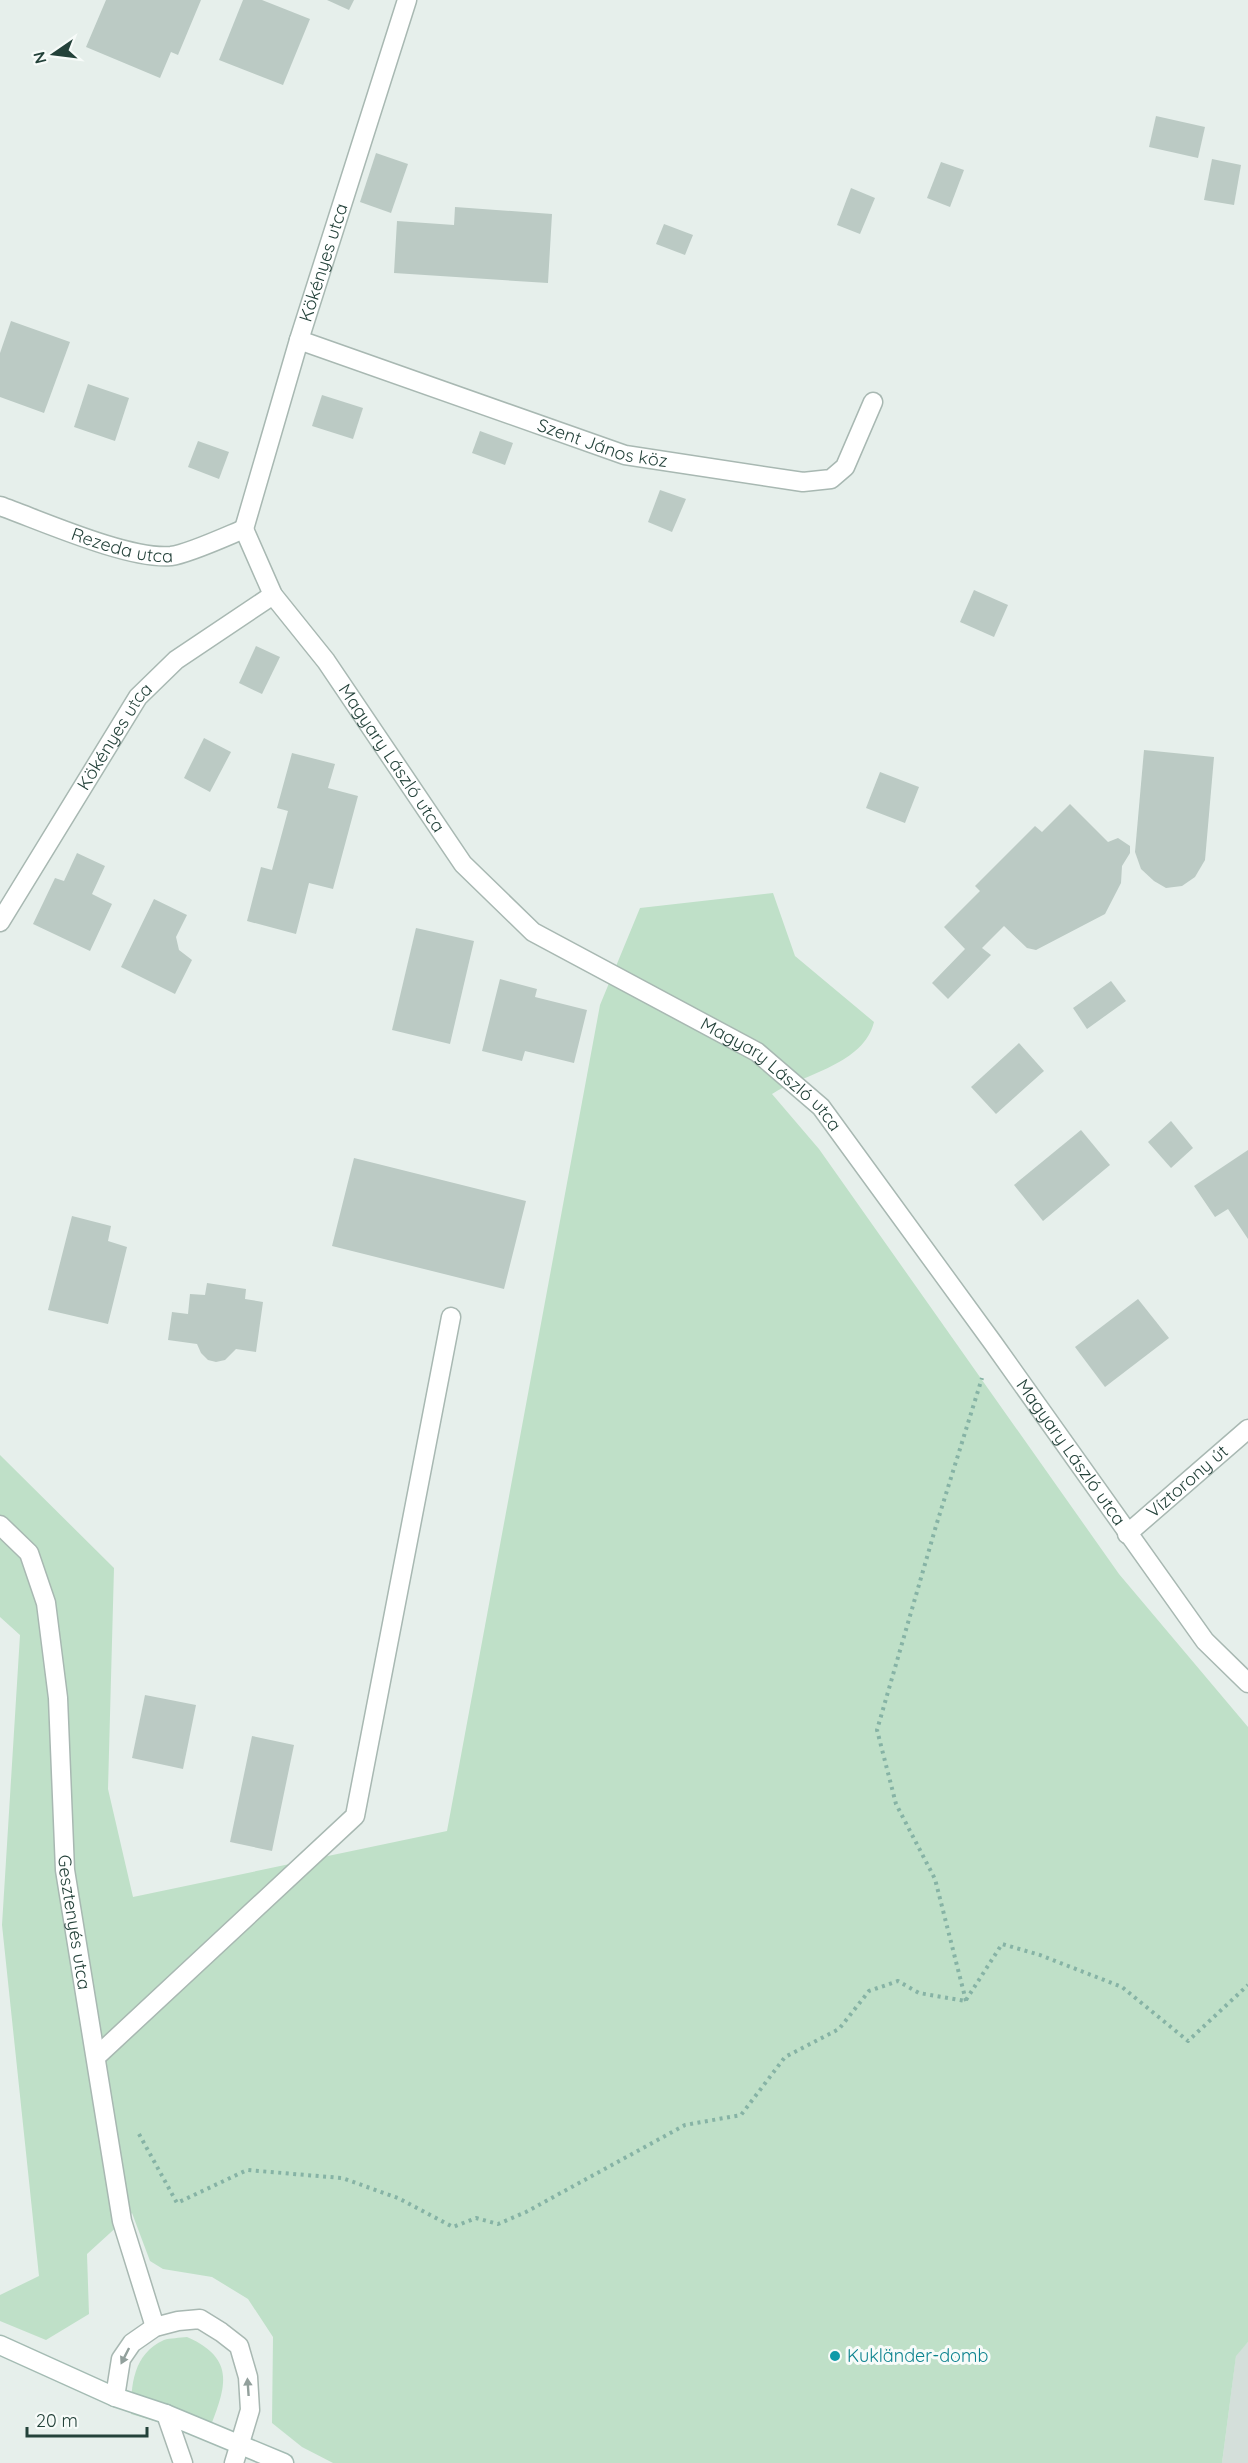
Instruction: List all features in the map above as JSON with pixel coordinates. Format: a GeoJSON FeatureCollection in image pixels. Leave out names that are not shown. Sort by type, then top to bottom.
{"type":"FeatureCollection","features":[{"type":"Feature","properties":{"kind":"street","name":"Kökényes utca"},"geometry":{"type":"LineString","coordinates":[[244,529],[299,340],[407,0]]}},
{"type":"Feature","properties":{"kind":"street","name":"Szent János köz"},"geometry":{"type":"LineString","coordinates":[[299,340],[625,455],[803,482],[831,479],[845,467],[873,402]]}},
{"type":"Feature","properties":{"kind":"street","name":"Rezeda utca"},"geometry":{"type":"LineString","coordinates":[[0,506],[98,541],[150,555],[173,556],[244,529]]}},
{"type":"Feature","properties":{"kind":"street","name":"Magyary László utca"},"geometry":{"type":"LineString","coordinates":[[244,529],[273,595],[326,661],[463,864],[533,932],[757,1052],[820,1107],[993,1343],[1205,1641],[1248,1683]]}},
{"type":"Feature","properties":{"kind":"street","name":"Kökényes utca"},"geometry":{"type":"LineString","coordinates":[[0,922],[138,697],[177,660],[273,595]]}},
{"type":"Feature","properties":{"kind":"street"},"geometry":{"type":"LineString","coordinates":[[96,2057],[355,1816],[451,1317]]}},
{"type":"Feature","properties":{"kind":"street","name":"Víztorony út"},"geometry":{"type":"LineString","coordinates":[[1127,1534],[1248,1429]]}},
{"type":"Feature","properties":{"kind":"street","name":"Gesztenyés utca"},"geometry":{"type":"LineString","coordinates":[[0,1525],[29,1553],[46,1603],[58,1698],[65,1870],[122,2221],[155,2327]]}},
{"type":"Feature","properties":{"kind":"street"},"geometry":{"type":"LineString","coordinates":[[115,2397],[122,2359],[132,2343],[155,2327],[178,2321],[200,2319],[239,2346],[248,2377],[250,2410],[234,2463]]}},
{"type":"Feature","properties":{"kind":"street"},"geometry":{"type":"LineString","coordinates":[[0,2345],[115,2397],[284,2463]]}},
{"type":"Feature","properties":{"kind":"street"},"geometry":{"type":"LineString","coordinates":[[166,2415],[183,2463]]}},
{"type":"Feature","properties":{"kind":"path"},"geometry":{"type":"LineString","coordinates":[[966,2001],[935,1879],[896,1804],[877,1730],[936,1526],[993,1343]]}},
{"type":"Feature","properties":{"kind":"path"},"geometry":{"type":"LineString","coordinates":[[966,2001],[1002,1944],[1040,1955],[1122,1987],[1188,2041],[1248,1985]]}},
{"type":"Feature","properties":{"kind":"path"},"geometry":{"type":"LineString","coordinates":[[102,2096],[143,2138],[177,2203],[247,2170],[342,2178],[398,2198],[453,2228],[476,2218],[498,2224],[526,2212],[685,2125],[741,2115],[785,2057],[839,2029],[869,1991],[898,1981],[919,1993],[966,2001]]}},
{"type":"Feature","properties":{"kind":"shaded area"},"geometry":{"type":"Polygon","coordinates":[[[1248,2342],[1248,2463],[1222,2463],[1236,2355],[1248,2342]]]}},
{"type":"Feature","properties":{"kind":"green space"},"geometry":{"type":"Polygon","coordinates":[[[773,893],[795,956],[874,1022],[868,1036],[846,1058],[772,1094],[819,1149],[1119,1574],[1248,1727],[1248,2342],[1236,2356],[1222,2463],[333,2463],[302,2447],[272,2423],[273,2337],[248,2299],[212,2277],[163,2269],[150,2261],[132,2213],[87,2254],[89,2314],[46,2340],[0,2321],[0,2295],[39,2276],[2,1925],[20,1635],[0,1617],[0,1455],[114,1568],[108,1789],[133,1897],[447,1831],[600,1005],[640,908],[773,893]]]}},
{"type":"Feature","properties":{"kind":"green space"},"geometry":{"type":"Polygon","coordinates":[[[187,2337],[204,2346],[215,2357],[221,2368],[222,2393],[207,2437],[131,2414],[133,2382],[146,2353],[164,2340],[187,2337]]]}},
{"type":"Feature","properties":{"kind":"building"},"geometry":{"type":"Polygon","coordinates":[[[106,0],[201,0],[178,55],[171,52],[160,78],[86,47],[106,0]]]}},
{"type":"Feature","properties":{"kind":"building"},"geometry":{"type":"Polygon","coordinates":[[[243,0],[262,0],[310,19],[283,85],[219,60],[243,0]]]}},
{"type":"Feature","properties":{"kind":"building"},"geometry":{"type":"Polygon","coordinates":[[[327,0],[354,0],[349,10],[327,0]]]}},
{"type":"Feature","properties":{"kind":"building"},"geometry":{"type":"Polygon","coordinates":[[[1156,116],[1205,127],[1198,158],[1149,147],[1156,116]]]}},
{"type":"Feature","properties":{"kind":"building"},"geometry":{"type":"Polygon","coordinates":[[[376,153],[408,164],[391,213],[360,202],[376,153]]]}},
{"type":"Feature","properties":{"kind":"building"},"geometry":{"type":"Polygon","coordinates":[[[1212,159],[1241,165],[1234,205],[1204,200],[1212,159]]]}},
{"type":"Feature","properties":{"kind":"building"},"geometry":{"type":"Polygon","coordinates":[[[941,162],[964,170],[950,207],[927,198],[941,162]]]}},
{"type":"Feature","properties":{"kind":"building"},"geometry":{"type":"Polygon","coordinates":[[[851,188],[875,198],[860,234],[837,225],[851,188]]]}},
{"type":"Feature","properties":{"kind":"building"},"geometry":{"type":"Polygon","coordinates":[[[455,207],[552,214],[548,283],[394,273],[397,221],[454,225],[455,207]]]}},
{"type":"Feature","properties":{"kind":"building"},"geometry":{"type":"Polygon","coordinates":[[[664,224],[693,235],[685,255],[656,244],[664,224]]]}},
{"type":"Feature","properties":{"kind":"building"},"geometry":{"type":"Polygon","coordinates":[[[11,321],[70,342],[44,413],[0,397],[0,353],[11,321]]]}},
{"type":"Feature","properties":{"kind":"building"},"geometry":{"type":"Polygon","coordinates":[[[88,384],[129,398],[115,441],[74,427],[88,384]]]}},
{"type":"Feature","properties":{"kind":"building"},"geometry":{"type":"Polygon","coordinates":[[[322,395],[363,408],[353,439],[312,426],[322,395]]]}},
{"type":"Feature","properties":{"kind":"building"},"geometry":{"type":"Polygon","coordinates":[[[480,431],[513,443],[505,465],[472,453],[480,431]]]}},
{"type":"Feature","properties":{"kind":"building"},"geometry":{"type":"Polygon","coordinates":[[[198,441],[229,452],[219,479],[188,467],[198,441]]]}},
{"type":"Feature","properties":{"kind":"building"},"geometry":{"type":"Polygon","coordinates":[[[660,490],[686,499],[672,532],[648,522],[660,490]]]}},
{"type":"Feature","properties":{"kind":"building"},"geometry":{"type":"Polygon","coordinates":[[[974,590],[1008,605],[994,637],[960,622],[974,590]]]}},
{"type":"Feature","properties":{"kind":"building"},"geometry":{"type":"Polygon","coordinates":[[[256,646],[280,657],[262,694],[239,683],[256,646]]]}},
{"type":"Feature","properties":{"kind":"building"},"geometry":{"type":"Polygon","coordinates":[[[204,738],[231,752],[210,792],[184,778],[204,738]]]}},
{"type":"Feature","properties":{"kind":"building"},"geometry":{"type":"Polygon","coordinates":[[[1144,750],[1214,757],[1205,860],[1195,877],[1182,886],[1166,888],[1154,881],[1141,869],[1135,852],[1144,750]]]}},
{"type":"Feature","properties":{"kind":"building"},"geometry":{"type":"Polygon","coordinates":[[[292,753],[335,764],[328,788],[358,796],[333,889],[309,883],[296,934],[247,921],[261,867],[272,870],[288,811],[277,808],[292,753]]]}},
{"type":"Feature","properties":{"kind":"building"},"geometry":{"type":"Polygon","coordinates":[[[880,772],[919,787],[905,823],[866,808],[880,772]]]}},
{"type":"Feature","properties":{"kind":"building"},"geometry":{"type":"Polygon","coordinates":[[[1070,804],[1108,842],[1118,838],[1130,846],[1130,853],[1122,866],[1121,883],[1105,914],[1036,950],[1027,948],[1004,926],[982,948],[991,955],[948,999],[932,983],[965,949],[944,927],[980,891],[975,886],[1035,826],[1042,832],[1070,804]]]}},
{"type":"Feature","properties":{"kind":"building"},"geometry":{"type":"Polygon","coordinates":[[[77,853],[105,866],[92,894],[112,904],[90,951],[33,924],[55,878],[64,881],[77,853]]]}},
{"type":"Feature","properties":{"kind":"building"},"geometry":{"type":"Polygon","coordinates":[[[154,899],[187,915],[176,937],[179,950],[192,960],[175,994],[121,967],[154,899]]]}},
{"type":"Feature","properties":{"kind":"building"},"geometry":{"type":"Polygon","coordinates":[[[416,928],[474,941],[450,1044],[392,1030],[416,928]]]}},
{"type":"Feature","properties":{"kind":"building"},"geometry":{"type":"Polygon","coordinates":[[[500,979],[537,989],[535,997],[587,1010],[574,1063],[525,1051],[522,1061],[482,1051],[500,979]]]}},
{"type":"Feature","properties":{"kind":"building"},"geometry":{"type":"Polygon","coordinates":[[[1111,981],[1126,1001],[1087,1029],[1073,1008],[1111,981]]]}},
{"type":"Feature","properties":{"kind":"building"},"geometry":{"type":"Polygon","coordinates":[[[1019,1043],[1044,1071],[996,1114],[971,1087],[1019,1043]]]}},
{"type":"Feature","properties":{"kind":"building"},"geometry":{"type":"Polygon","coordinates":[[[1171,1121],[1193,1148],[1171,1168],[1148,1142],[1171,1121]]]}},
{"type":"Feature","properties":{"kind":"building"},"geometry":{"type":"Polygon","coordinates":[[[1081,1130],[1110,1165],[1043,1221],[1014,1185],[1081,1130]]]}},
{"type":"Feature","properties":{"kind":"building"},"geometry":{"type":"Polygon","coordinates":[[[1248,1150],[1248,1239],[1228,1209],[1215,1217],[1194,1186],[1248,1150]]]}},
{"type":"Feature","properties":{"kind":"building"},"geometry":{"type":"Polygon","coordinates":[[[354,1158],[526,1201],[504,1289],[332,1246],[354,1158]]]}},
{"type":"Feature","properties":{"kind":"building"},"geometry":{"type":"Polygon","coordinates":[[[72,1216],[111,1226],[108,1241],[127,1247],[108,1324],[48,1310],[72,1216]]]}},
{"type":"Feature","properties":{"kind":"building"},"geometry":{"type":"Polygon","coordinates":[[[207,1283],[246,1289],[245,1299],[263,1302],[256,1352],[236,1349],[225,1360],[216,1362],[208,1360],[201,1353],[197,1344],[168,1340],[172,1312],[188,1314],[190,1294],[205,1295],[207,1283]]]}},
{"type":"Feature","properties":{"kind":"building"},"geometry":{"type":"Polygon","coordinates":[[[1138,1299],[1169,1338],[1105,1387],[1075,1347],[1138,1299]]]}},
{"type":"Feature","properties":{"kind":"building"},"geometry":{"type":"Polygon","coordinates":[[[145,1695],[196,1705],[183,1769],[132,1758],[145,1695]]]}},
{"type":"Feature","properties":{"kind":"building"},"geometry":{"type":"Polygon","coordinates":[[[252,1736],[294,1745],[272,1851],[230,1842],[252,1736]]]}},
{"type":"Feature","properties":{"kind":"place","name":"Kukländer-domb"},"geometry":{"type":"Point","coordinates":[835,2356]}}]}
